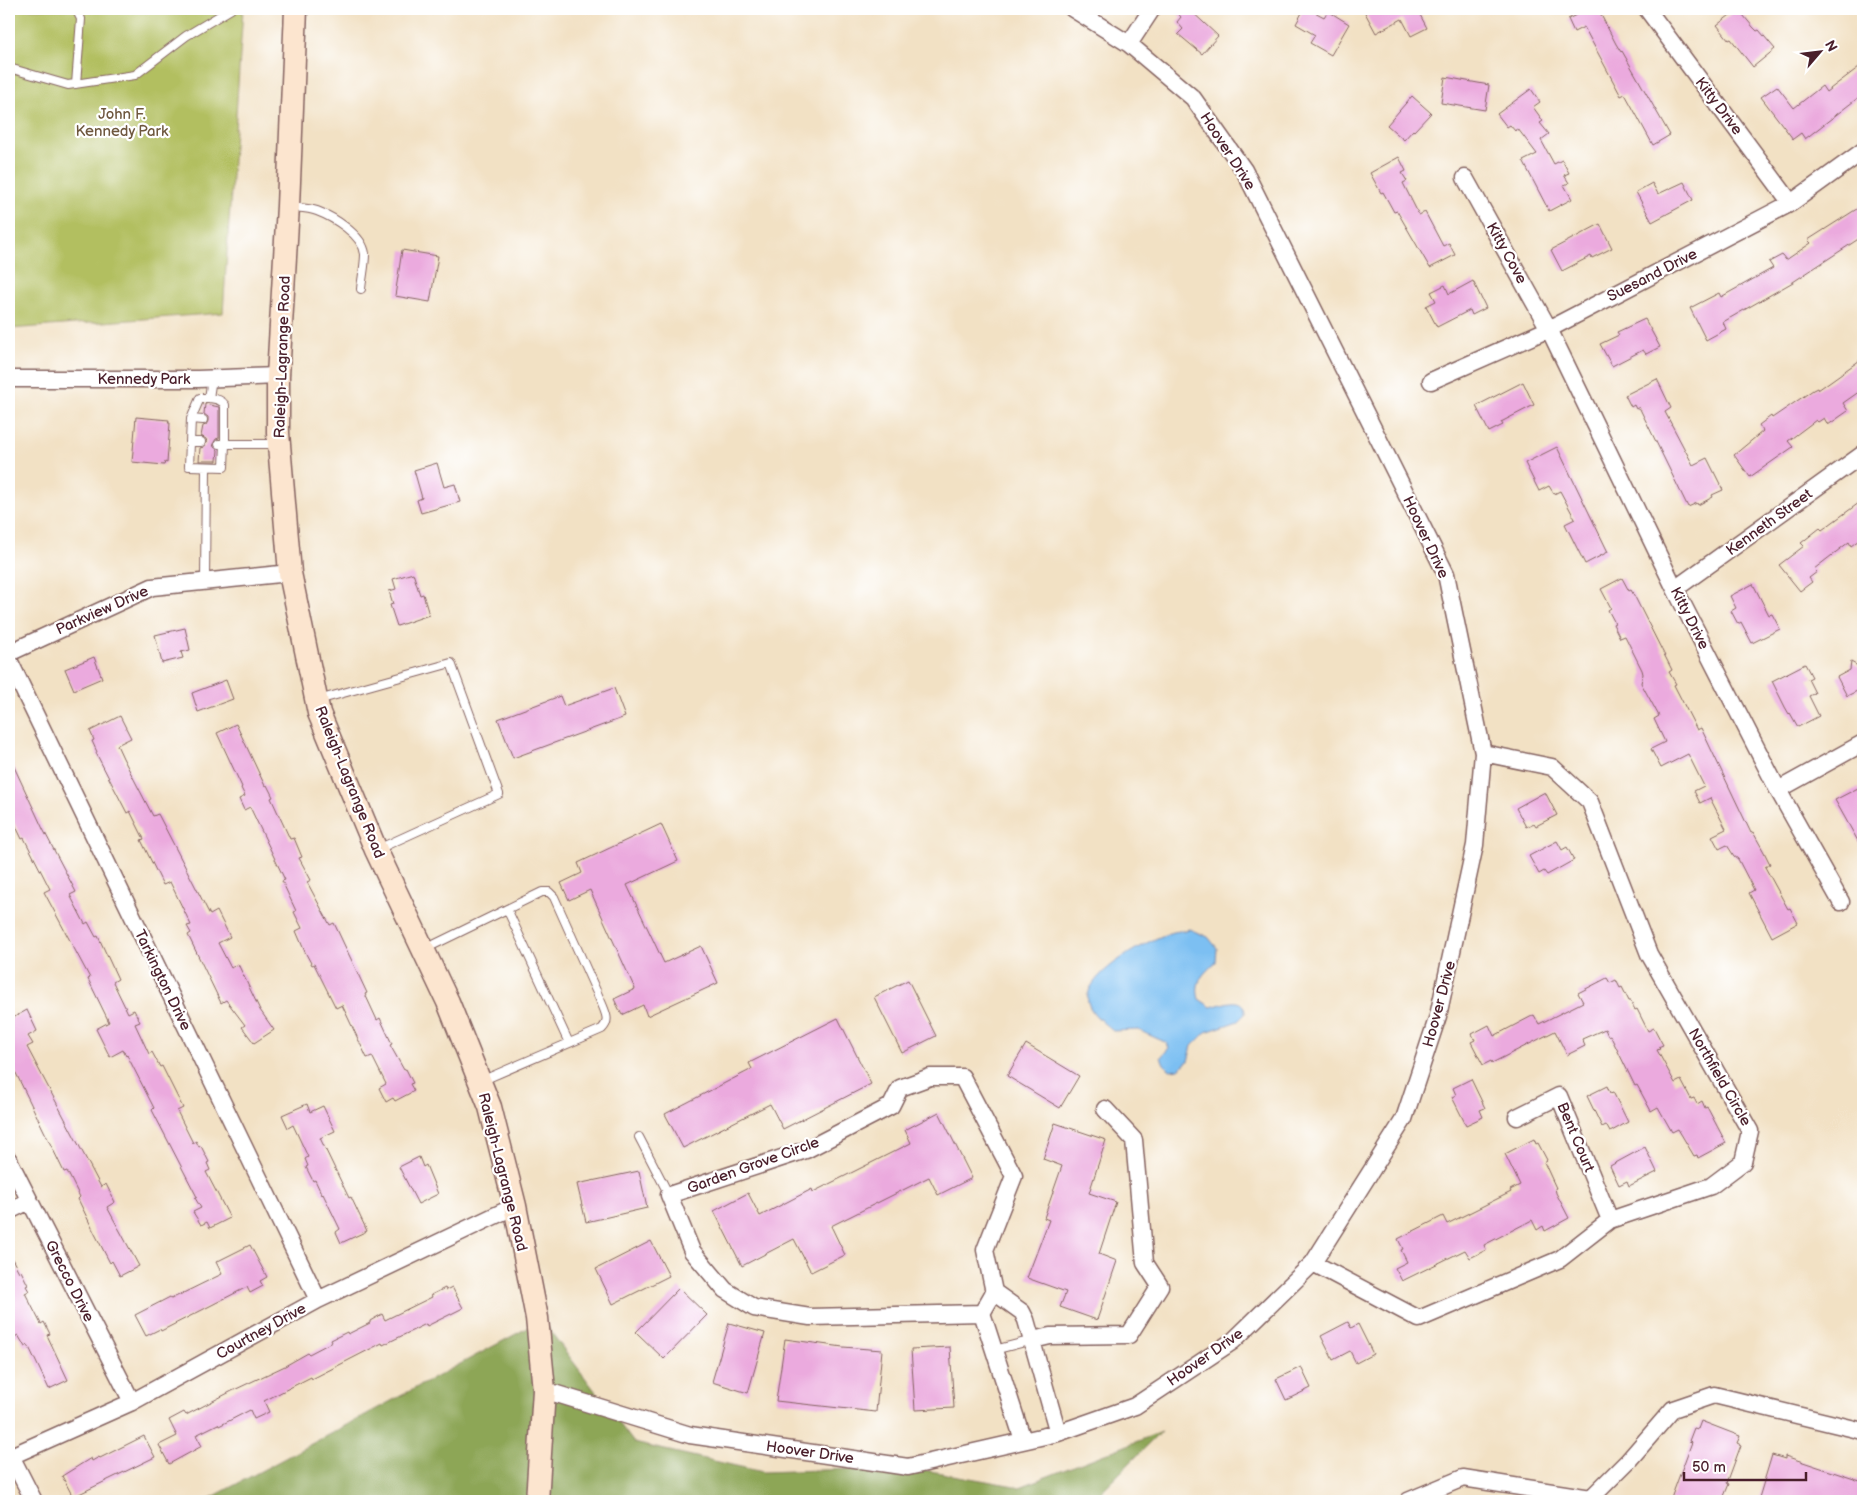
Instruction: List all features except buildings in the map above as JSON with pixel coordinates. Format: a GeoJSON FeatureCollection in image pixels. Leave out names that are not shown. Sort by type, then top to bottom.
{"type":"FeatureCollection","features":[{"type":"Feature","properties":{"kind":"main road","name":"Raleigh-Lagrange Road"},"geometry":{"type":"LineString","coordinates":[[296,9],[288,206],[278,376],[279,444],[290,573],[319,712],[376,850],[448,1002],[490,1107],[515,1206],[537,1318],[544,1390],[537,1501]]}},
{"type":"Feature","properties":{"kind":"street","name":"Hoover Drive"},"geometry":{"type":"LineString","coordinates":[[544,1390],[690,1435],[908,1467],[1058,1433],[1135,1406],[1233,1341],[1313,1263],[1404,1119],[1438,1016],[1475,845],[1483,753],[1446,574],[1244,170],[1193,98],[1129,44],[1073,9]]}},
{"type":"Feature","properties":{"kind":"street"},"geometry":{"type":"LineString","coordinates":[[1129,44],[1152,9]]}},
{"type":"Feature","properties":{"kind":"street","name":"Kitty Drive"},"geometry":{"type":"LineString","coordinates":[[1646,9],[1791,203]]}},
{"type":"Feature","properties":{"kind":"street","name":"Suesand Drive"},"geometry":{"type":"LineString","coordinates":[[1431,382],[1549,328],[1791,203],[1863,151]]}},
{"type":"Feature","properties":{"kind":"street","name":"Kitty Cove"},"geometry":{"type":"LineString","coordinates":[[1465,178],[1549,328]]}},
{"type":"Feature","properties":{"kind":"street","name":"Kitty Drive"},"geometry":{"type":"LineString","coordinates":[[1549,328],[1674,589],[1778,790],[1841,902]]}},
{"type":"Feature","properties":{"kind":"street","name":"Kennedy Park"},"geometry":{"type":"LineString","coordinates":[[9,378],[212,378],[278,376]]}},
{"type":"Feature","properties":{"kind":"street","name":"Kenneth Street"},"geometry":{"type":"LineString","coordinates":[[1674,589],[1863,454]]}},
{"type":"Feature","properties":{"kind":"street","name":"Parkview Drive"},"geometry":{"type":"LineString","coordinates":[[11,650],[152,587],[290,573]]}},
{"type":"Feature","properties":{"kind":"street","name":"Tarkington Drive"},"geometry":{"type":"LineString","coordinates":[[11,650],[318,1300]]}},
{"type":"Feature","properties":{"kind":"street"},"geometry":{"type":"LineString","coordinates":[[1778,790],[1863,743]]}},
{"type":"Feature","properties":{"kind":"street","name":"Northfield Circle"},"geometry":{"type":"LineString","coordinates":[[1313,1263],[1419,1319],[1560,1259],[1610,1220],[1711,1186],[1743,1162],[1750,1131],[1649,954],[1590,802],[1552,767],[1483,753]]}},
{"type":"Feature","properties":{"kind":"street","name":"Garden Grove Circle"},"geometry":{"type":"LineString","coordinates":[[982,1313],[810,1317],[754,1308],[725,1290],[692,1251],[669,1195],[806,1150],[890,1106],[900,1088],[930,1077],[962,1077],[1014,1176],[985,1250],[994,1292]]}},
{"type":"Feature","properties":{"kind":"street","name":"Bent Court"},"geometry":{"type":"LineString","coordinates":[[1517,1116],[1559,1096],[1610,1220]]}},
{"type":"Feature","properties":{"kind":"street"},"geometry":{"type":"LineString","coordinates":[[1033,1340],[1050,1336],[1129,1335],[1160,1286],[1145,1263],[1134,1140],[1105,1109]]}},
{"type":"Feature","properties":{"kind":"street","name":"Grecco Drive"},"geometry":{"type":"LineString","coordinates":[[9,1160],[132,1402]]}},
{"type":"Feature","properties":{"kind":"street"},"geometry":{"type":"LineString","coordinates":[[9,1211],[29,1201]]}},
{"type":"Feature","properties":{"kind":"street","name":"Courtney Drive"},"geometry":{"type":"LineString","coordinates":[[10,1457],[132,1402],[318,1300],[515,1206]]}},
{"type":"Feature","properties":{"kind":"street"},"geometry":{"type":"LineString","coordinates":[[1023,1440],[982,1313],[994,1292],[1022,1312],[1033,1340],[1058,1433]]}},
{"type":"Feature","properties":{"kind":"street"},"geometry":{"type":"LineString","coordinates":[[1408,1501],[1463,1478],[1591,1498],[1628,1461],[1674,1409],[1714,1395],[1863,1431]]}},
{"type":"Feature","properties":{"kind":"street"},"geometry":{"type":"LineString","coordinates":[[10,1457],[34,1501]]}},
{"type":"Feature","properties":{"kind":"lane"},"geometry":{"type":"LineString","coordinates":[[76,9],[81,19],[76,84]]}},
{"type":"Feature","properties":{"kind":"lane"},"geometry":{"type":"LineString","coordinates":[[9,68],[68,85],[135,75],[186,36],[231,9]]}},
{"type":"Feature","properties":{"kind":"lane"},"geometry":{"type":"LineString","coordinates":[[288,206],[315,210],[328,216],[346,227],[362,244],[365,254],[360,289]]}},
{"type":"Feature","properties":{"kind":"lane"},"geometry":{"type":"LineString","coordinates":[[209,398],[212,378]]}},
{"type":"Feature","properties":{"kind":"lane"},"geometry":{"type":"LineString","coordinates":[[200,398],[209,398],[223,401],[225,405],[222,444],[224,468],[189,466],[191,419],[200,398]]}},
{"type":"Feature","properties":{"kind":"lane"},"geometry":{"type":"LineString","coordinates":[[191,419],[203,420]]}},
{"type":"Feature","properties":{"kind":"lane"},"geometry":{"type":"LineString","coordinates":[[190,442],[201,442]]}},
{"type":"Feature","properties":{"kind":"lane"},"geometry":{"type":"LineString","coordinates":[[222,444],[279,444]]}},
{"type":"Feature","properties":{"kind":"lane"},"geometry":{"type":"LineString","coordinates":[[205,582],[206,467]]}},
{"type":"Feature","properties":{"kind":"lane"},"geometry":{"type":"LineString","coordinates":[[316,701],[451,662],[499,794],[376,850]]}},
{"type":"Feature","properties":{"kind":"lane"},"geometry":{"type":"LineString","coordinates":[[423,950],[542,892],[549,892],[554,897],[607,1016],[607,1024],[602,1029],[480,1082]]}},
{"type":"Feature","properties":{"kind":"lane"},"geometry":{"type":"LineString","coordinates":[[507,909],[569,1043]]}},
{"type":"Feature","properties":{"kind":"lane"},"geometry":{"type":"LineString","coordinates":[[639,1137],[669,1195]]}},
{"type":"Feature","properties":{"kind":"lane"},"geometry":{"type":"LineString","coordinates":[[994,1350],[1033,1340]]}},
{"type":"Feature","properties":{"kind":"green space","name":"John F. Kennedy Park"},"geometry":{"type":"Polygon","coordinates":[[[9,9],[243,9],[223,313],[9,329],[9,9]]]}},
{"type":"Feature","properties":{"kind":"green space"},"geometry":{"type":"Polygon","coordinates":[[[542,1320],[634,1443],[763,1472],[908,1467],[1020,1487],[1161,1432],[1092,1501],[205,1501],[542,1320]]]}},
{"type":"Feature","properties":{"kind":"water"},"geometry":{"type":"Polygon","coordinates":[[[1189,929],[1208,937],[1217,948],[1216,962],[1199,982],[1199,999],[1211,1007],[1237,1002],[1244,1008],[1245,1014],[1238,1021],[1206,1032],[1192,1046],[1188,1061],[1179,1069],[1170,1070],[1164,1064],[1161,1057],[1169,1048],[1167,1043],[1138,1030],[1113,1031],[1098,1018],[1089,1006],[1089,992],[1095,981],[1118,960],[1160,937],[1172,932],[1189,929]]]}}]}
